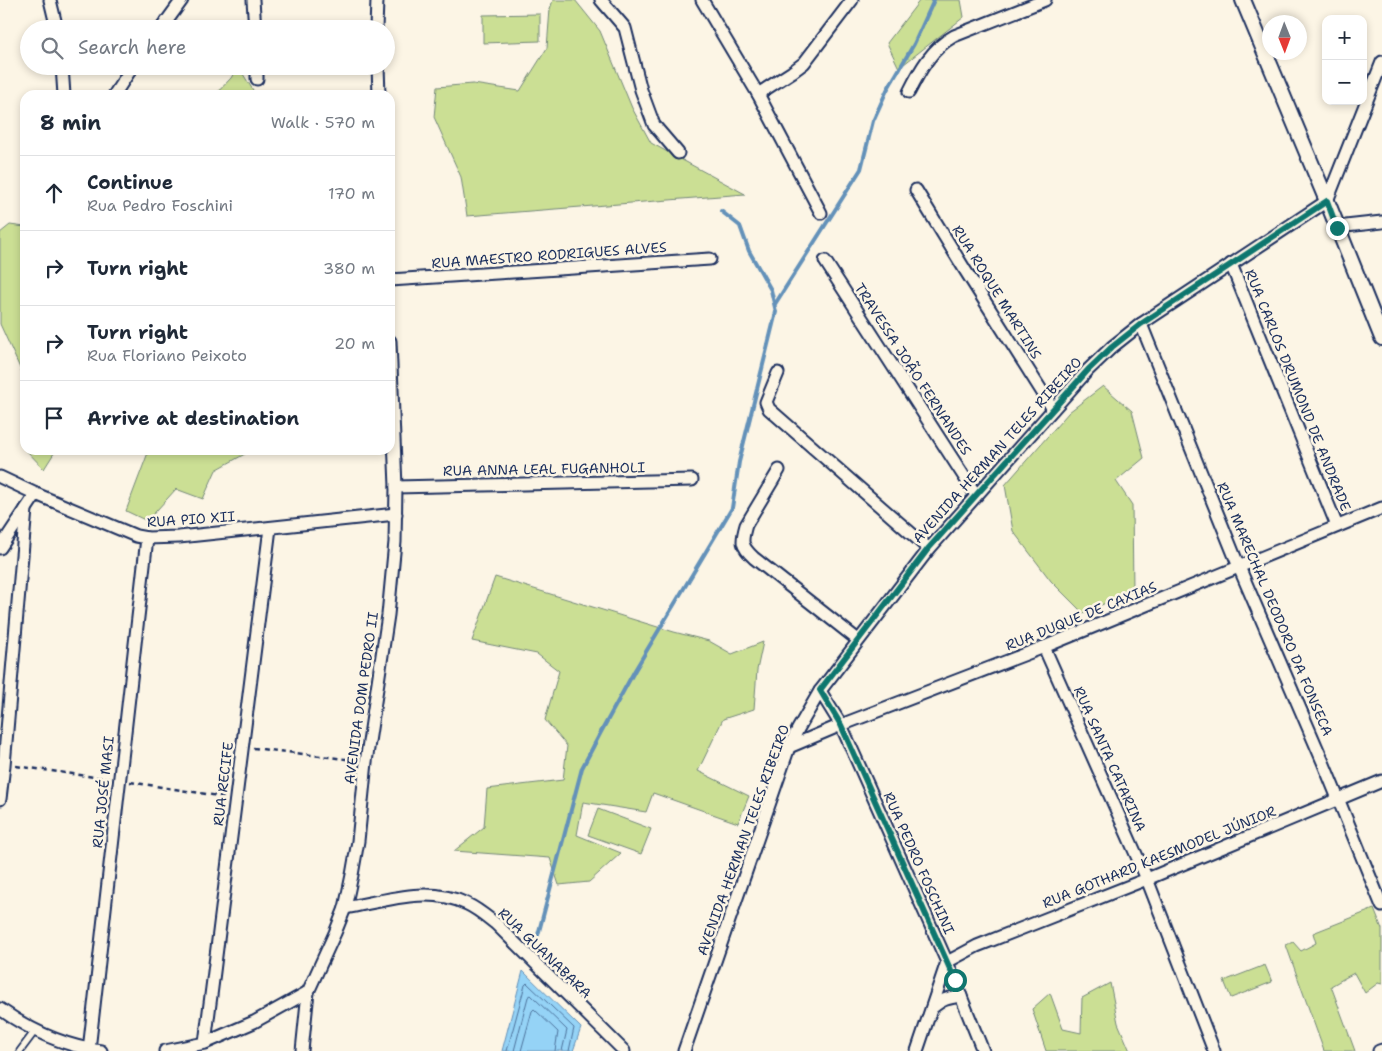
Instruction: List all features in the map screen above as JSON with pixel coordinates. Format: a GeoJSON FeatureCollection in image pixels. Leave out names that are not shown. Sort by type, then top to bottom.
{"type":"FeatureCollection","features":[{"type":"Feature","properties":{"kind":"street"},"geometry":{"type":"LineString","coordinates":[[50,0],[55,20]]}},
{"type":"Feature","properties":{"kind":"street"},"geometry":{"type":"LineString","coordinates":[[168,20],[182,0]]}},
{"type":"Feature","properties":{"kind":"street"},"geometry":{"type":"LineString","coordinates":[[253,0],[254,20]]}},
{"type":"Feature","properties":{"kind":"street"},"geometry":{"type":"LineString","coordinates":[[376,20],[377,0]]}},
{"type":"Feature","properties":{"kind":"street"},"geometry":{"type":"LineString","coordinates":[[601,0],[625,28],[641,90],[654,125],[678,153]]}},
{"type":"Feature","properties":{"kind":"street"},"geometry":{"type":"LineString","coordinates":[[702,0],[758,94],[821,213]]}},
{"type":"Feature","properties":{"kind":"street"},"geometry":{"type":"LineString","coordinates":[[758,94],[804,63],[852,0]]}},
{"type":"Feature","properties":{"kind":"street"},"geometry":{"type":"LineString","coordinates":[[909,92],[924,65],[943,42],[1045,0]]}},
{"type":"Feature","properties":{"kind":"street"},"geometry":{"type":"LineString","coordinates":[[1243,0],[1382,338]]}},
{"type":"Feature","properties":{"kind":"street"},"geometry":{"type":"LineString","coordinates":[[1327,201],[1382,62]]}},
{"type":"Feature","properties":{"kind":"street"},"geometry":{"type":"LineString","coordinates":[[63,75],[64,90]]}},
{"type":"Feature","properties":{"kind":"street"},"geometry":{"type":"LineString","coordinates":[[117,90],[127,75]]}},
{"type":"Feature","properties":{"kind":"street"},"geometry":{"type":"LineString","coordinates":[[378,75],[379,90]]}},
{"type":"Feature","properties":{"kind":"street","name":"RUA ROQUE MARTINS"},"geometry":{"type":"LineString","coordinates":[[916,190],[1053,409]]}},
{"type":"Feature","properties":{"kind":"street","name":"AVENIDA HERMAN TELES RIBEIRO"},"geometry":{"type":"LineString","coordinates":[[684,1051],[789,747],[820,690],[928,549],[1088,370],[1112,347],[1141,324],[1327,201]]}},
{"type":"Feature","properties":{"kind":"street"},"geometry":{"type":"LineString","coordinates":[[1337,228],[1382,222]]}},
{"type":"Feature","properties":{"kind":"street","name":"RUA MAESTRO RODRIGUES ALVES"},"geometry":{"type":"LineString","coordinates":[[395,280],[710,259]]}},
{"type":"Feature","properties":{"kind":"street","name":"TRAVESSA JOÃO FERNANDES"},"geometry":{"type":"LineString","coordinates":[[825,260],[976,495]]}},
{"type":"Feature","properties":{"kind":"street","name":"RUA CARLOS DRUMOND DE ANDRADE"},"geometry":{"type":"LineString","coordinates":[[1231,264],[1337,526]]}},
{"type":"Feature","properties":{"kind":"street","name":"RUA MARECHAL DEODORO DA FONSECA"},"geometry":{"type":"LineString","coordinates":[[1141,324],[1239,567],[1323,762],[1382,906]]}},
{"type":"Feature","properties":{"kind":"street"},"geometry":{"type":"LineString","coordinates":[[778,373],[766,402],[769,409],[928,549]]}},
{"type":"Feature","properties":{"kind":"street","name":"AVENIDA DOM PEDRO II"},"geometry":{"type":"LineString","coordinates":[[302,1051],[308,992],[345,908],[358,841],[366,762],[388,615],[396,542],[395,455]]}},
{"type":"Feature","properties":{"kind":"street"},"geometry":{"type":"LineString","coordinates":[[779,470],[746,525],[743,535],[745,549],[858,640]]}},
{"type":"Feature","properties":{"kind":"street","name":"RUA PIO XII"},"geometry":{"type":"LineString","coordinates":[[0,477],[136,536],[147,538],[179,537],[396,514]]}},
{"type":"Feature","properties":{"kind":"street","name":"RUA ANNA LEAL FUGANHOLI"},"geometry":{"type":"LineString","coordinates":[[396,487],[692,480]]}},
{"type":"Feature","properties":{"kind":"street"},"geometry":{"type":"LineString","coordinates":[[0,548],[36,494]]}},
{"type":"Feature","properties":{"kind":"street","name":"RUA DUQUE DE CAXIAS"},"geometry":{"type":"LineString","coordinates":[[789,747],[1044,647],[1382,508]]}},
{"type":"Feature","properties":{"kind":"street"},"geometry":{"type":"LineString","coordinates":[[0,799],[26,509]]}},
{"type":"Feature","properties":{"kind":"street","name":"RUA RECIFE"},"geometry":{"type":"LineString","coordinates":[[205,1043],[270,528]]}},
{"type":"Feature","properties":{"kind":"street","name":"RUA JOSÉ MASI"},"geometry":{"type":"LineString","coordinates":[[95,1050],[147,538]]}},
{"type":"Feature","properties":{"kind":"street","name":"RUA SANTA CATARINA"},"geometry":{"type":"LineString","coordinates":[[1044,647],[1147,879],[1214,1051]]}},
{"type":"Feature","properties":{"kind":"street","name":"RUA PEDRO FOSCHINI"},"geometry":{"type":"LineString","coordinates":[[820,690],[841,725],[962,996],[983,1051]]}},
{"type":"Feature","properties":{"kind":"street","name":"RUA GOTHARD KAESMODEL JÚNIOR"},"geometry":{"type":"LineString","coordinates":[[947,962],[977,946],[1147,879],[1382,781]]}},
{"type":"Feature","properties":{"kind":"street","name":"RUA GUANABARA"},"geometry":{"type":"LineString","coordinates":[[345,908],[390,898],[416,895],[447,898],[467,904],[496,924],[624,1051]]}},
{"type":"Feature","properties":{"kind":"street"},"geometry":{"type":"LineString","coordinates":[[917,1051],[947,962]]}},
{"type":"Feature","properties":{"kind":"street"},"geometry":{"type":"LineString","coordinates":[[165,1051],[205,1043],[254,1022],[308,992]]}},
{"type":"Feature","properties":{"kind":"street"},"geometry":{"type":"LineString","coordinates":[[931,1009],[941,1000],[962,996]]}},
{"type":"Feature","properties":{"kind":"street"},"geometry":{"type":"LineString","coordinates":[[0,1009],[35,1031],[62,1042],[95,1050]]}},
{"type":"Feature","properties":{"kind":"lane"},"geometry":{"type":"LineString","coordinates":[[20,1051],[35,1031]]}},
{"type":"Feature","properties":{"kind":"path"},"geometry":{"type":"LineString","coordinates":[[243,747],[366,762]]}},
{"type":"Feature","properties":{"kind":"green space"},"geometry":{"type":"Polygon","coordinates":[[[553,0],[575,0],[600,31],[632,108],[651,143],[745,194],[467,216],[461,177],[434,117],[437,87],[473,84],[520,91],[547,48],[550,9],[553,0]]]}},
{"type":"Feature","properties":{"kind":"green space"},"geometry":{"type":"Polygon","coordinates":[[[920,0],[961,0],[964,17],[899,68],[887,43],[920,0]]]}},
{"type":"Feature","properties":{"kind":"green space"},"geometry":{"type":"Polygon","coordinates":[[[540,14],[540,41],[483,43],[483,15],[540,14]]]}},
{"type":"Feature","properties":{"kind":"green space"},"geometry":{"type":"Polygon","coordinates":[[[233,75],[244,75],[253,90],[220,90],[233,75]]]}},
{"type":"Feature","properties":{"kind":"green space"},"geometry":{"type":"Polygon","coordinates":[[[10,225],[20,226],[20,368],[0,324],[0,233],[10,225]]]}},
{"type":"Feature","properties":{"kind":"green space"},"geometry":{"type":"Polygon","coordinates":[[[1103,386],[1132,411],[1144,458],[1116,481],[1132,505],[1133,591],[1083,613],[1051,581],[1013,531],[1005,485],[1069,412],[1103,386]]]}},
{"type":"Feature","properties":{"kind":"green space"},"geometry":{"type":"Polygon","coordinates":[[[31,455],[53,455],[44,469],[31,455]]]}},
{"type":"Feature","properties":{"kind":"green space"},"geometry":{"type":"Polygon","coordinates":[[[147,455],[243,455],[216,470],[203,499],[176,489],[147,521],[126,511],[147,455]]]}},
{"type":"Feature","properties":{"kind":"green space"},"geometry":{"type":"Polygon","coordinates":[[[495,577],[709,641],[732,654],[763,642],[757,670],[754,709],[723,719],[698,771],[749,796],[738,823],[653,793],[646,812],[583,802],[577,835],[621,853],[589,882],[559,885],[550,858],[454,851],[484,827],[487,789],[563,780],[567,746],[545,720],[559,671],[537,654],[472,641],[495,577]]]}},
{"type":"Feature","properties":{"kind":"green space"},"geometry":{"type":"Polygon","coordinates":[[[598,809],[651,829],[641,854],[588,835],[598,809]]]}},
{"type":"Feature","properties":{"kind":"green space"},"geometry":{"type":"Polygon","coordinates":[[[1374,909],[1382,929],[1382,984],[1378,983],[1365,993],[1354,973],[1331,986],[1355,1051],[1324,1051],[1286,945],[1293,942],[1301,951],[1316,943],[1313,933],[1374,909]]]}},
{"type":"Feature","properties":{"kind":"green space"},"geometry":{"type":"Polygon","coordinates":[[[1265,965],[1272,982],[1231,998],[1224,981],[1265,965]]]}},
{"type":"Feature","properties":{"kind":"green space"},"geometry":{"type":"Polygon","coordinates":[[[1110,983],[1118,1023],[1130,1051],[1046,1051],[1032,1009],[1050,993],[1063,1029],[1081,1033],[1082,998],[1110,983]]]}},
{"type":"Feature","properties":{"kind":"water"},"geometry":{"type":"Polygon","coordinates":[[[523,971],[581,1028],[573,1051],[502,1051],[523,971]]]}},
{"type":"Feature","properties":{"kind":"waterway"},"geometry":{"type":"LineString","coordinates":[[775,304],[861,169],[873,121],[887,90],[914,44],[934,0]]}},
{"type":"Feature","properties":{"kind":"waterway"},"geometry":{"type":"LineString","coordinates":[[538,935],[582,768],[635,670],[732,508],[739,462],[776,312],[771,290],[749,251],[740,226],[721,211]]}},
{"type":"Feature","properties":{"kind":"route"},"geometry":{"type":"LineString","coordinates":[[955,980],[841,725],[820,690],[928,549],[1088,370],[1112,347],[1141,324],[1327,201],[1337,228]]}}]}
